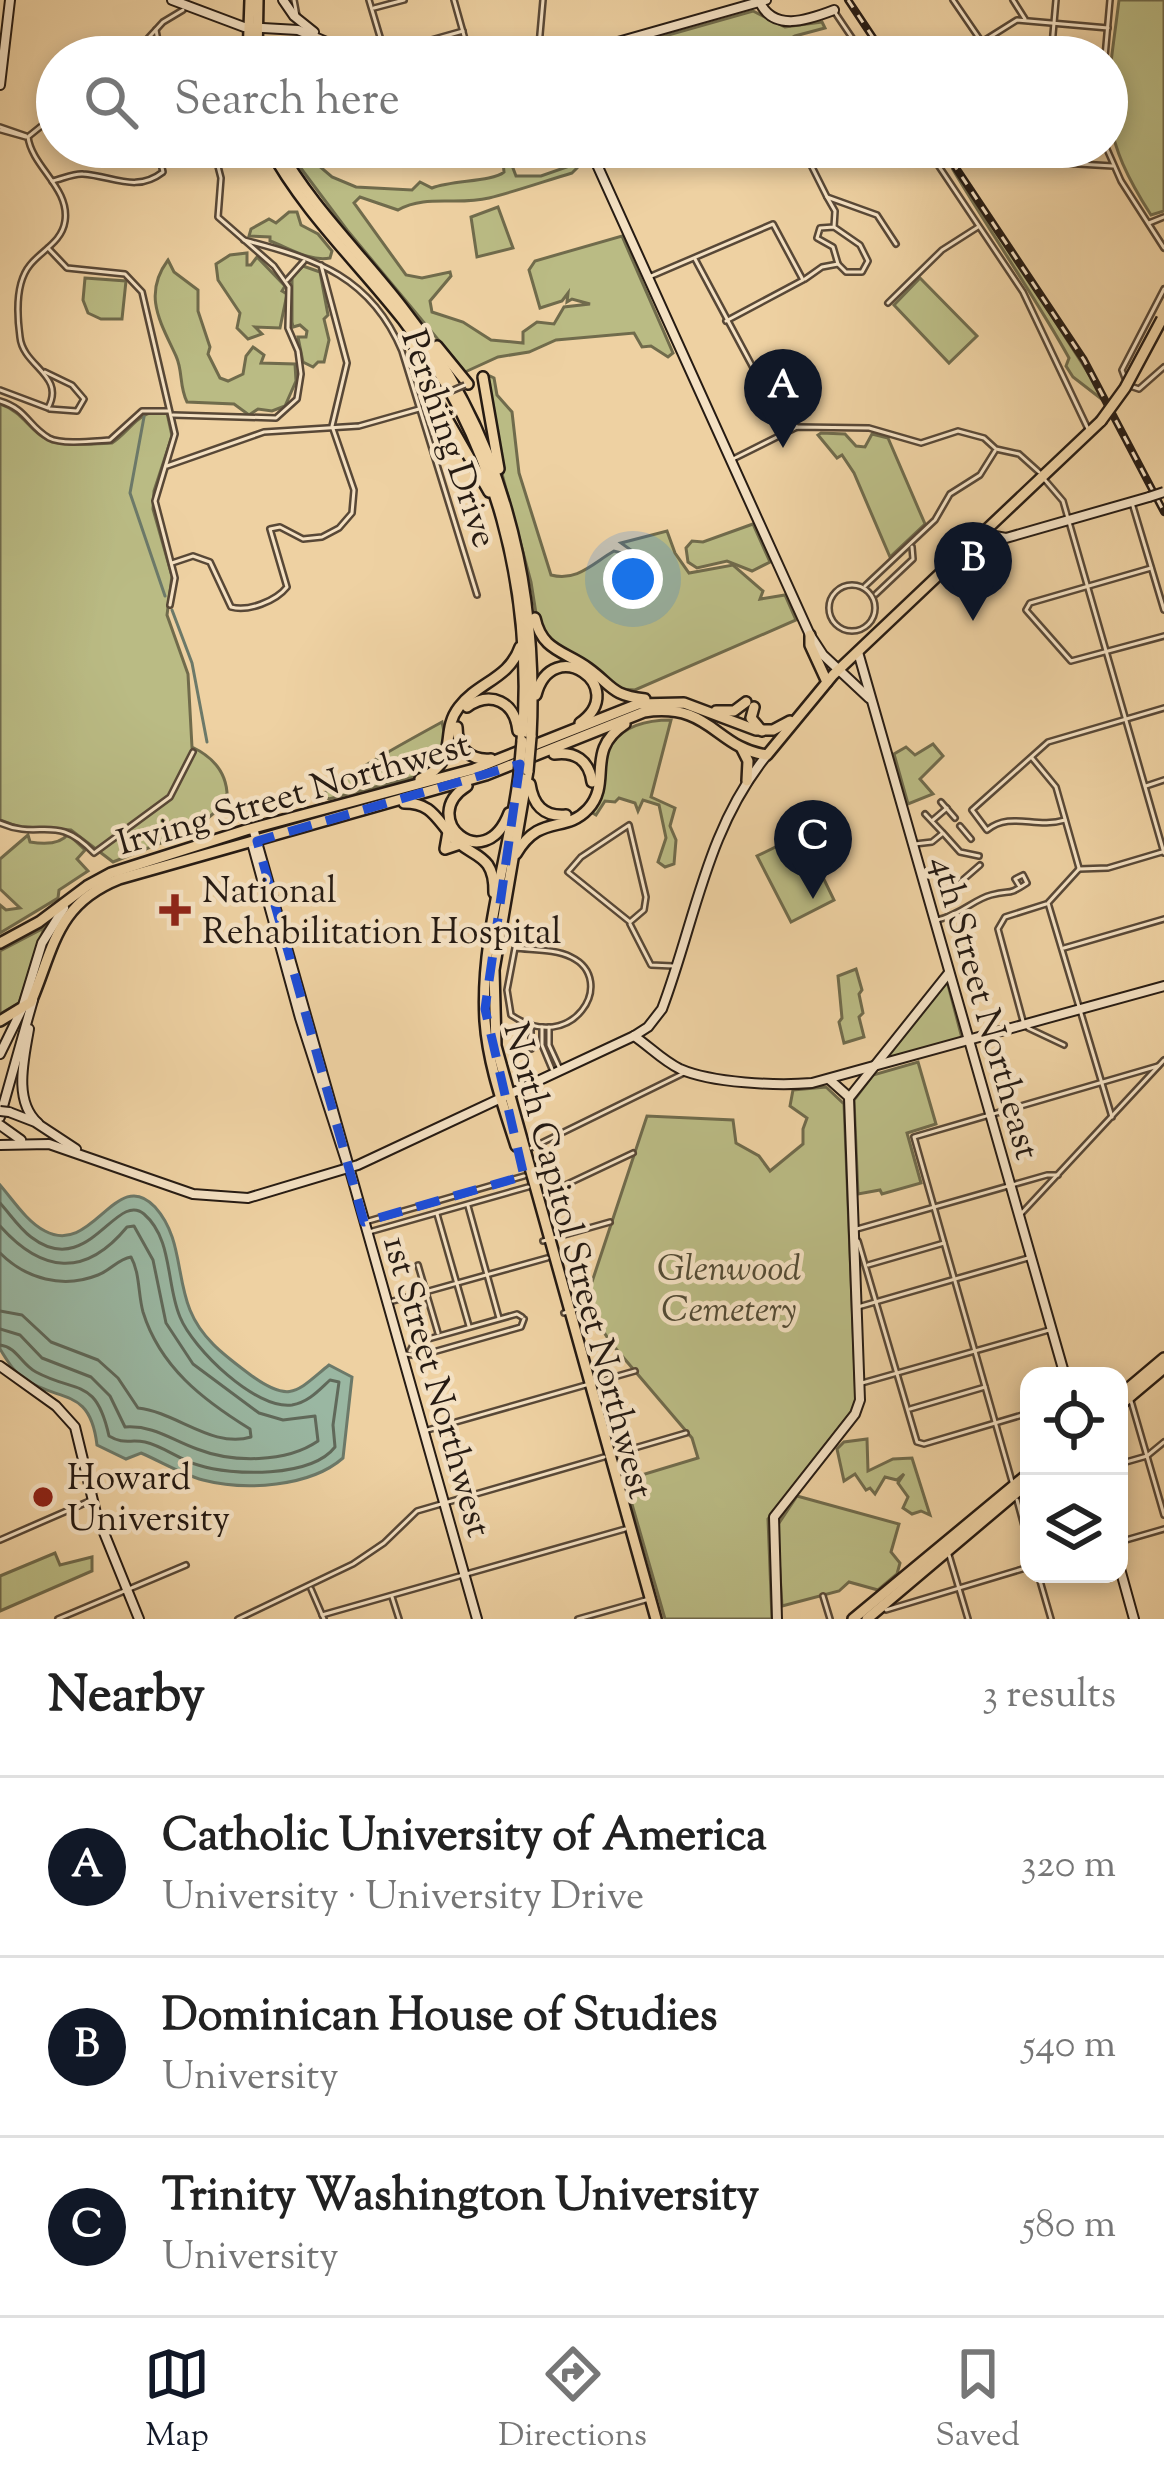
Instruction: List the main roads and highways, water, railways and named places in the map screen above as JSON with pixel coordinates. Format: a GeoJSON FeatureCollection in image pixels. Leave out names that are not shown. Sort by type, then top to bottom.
{"type":"FeatureCollection","features":[{"type":"Feature","properties":{"kind":"main road"},"geometry":{"type":"LineString","coordinates":[[252,1],[257,36]]}},
{"type":"Feature","properties":{"kind":"main road"},"geometry":{"type":"LineString","coordinates":[[256,36],[258,27]]}},
{"type":"Feature","properties":{"kind":"main road","name":"North Capitol Street Northwest"},"geometry":{"type":"LineString","coordinates":[[281,168],[405,323],[464,418],[507,536],[523,636],[522,756],[490,947],[485,1017],[534,1200]]}},
{"type":"Feature","properties":{"kind":"main road"},"geometry":{"type":"LineString","coordinates":[[290,168],[466,384]]}},
{"type":"Feature","properties":{"kind":"main road"},"geometry":{"type":"LineString","coordinates":[[742,749],[767,755],[839,670],[1090,433],[1125,388],[1163,317]]}},
{"type":"Feature","properties":{"kind":"main road"},"geometry":{"type":"LineString","coordinates":[[405,323],[430,399],[483,481],[507,536]]}},
{"type":"Feature","properties":{"kind":"main road"},"geometry":{"type":"LineString","coordinates":[[418,327],[460,394],[503,492]]}},
{"type":"Feature","properties":{"kind":"main road"},"geometry":{"type":"LineString","coordinates":[[484,377],[503,492],[538,631],[550,648],[587,667],[616,693],[731,712],[750,704],[761,731]]}},
{"type":"Feature","properties":{"kind":"main road"},"geometry":{"type":"LineString","coordinates":[[525,582],[532,640],[532,712]]}},
{"type":"Feature","properties":{"kind":"main road"},"geometry":{"type":"LineString","coordinates":[[811,635],[810,645],[827,682]]}},
{"type":"Feature","properties":{"kind":"main road"},"geometry":{"type":"LineString","coordinates":[[364,798],[435,770],[447,754],[452,722],[462,704],[508,670],[523,636]]}},
{"type":"Feature","properties":{"kind":"main road"},"geometry":{"type":"LineString","coordinates":[[504,1096],[493,992],[513,859],[522,756],[540,682],[552,670],[574,668],[592,680],[598,696],[592,713],[554,740]]}},
{"type":"Feature","properties":{"kind":"main road"},"geometry":{"type":"LineString","coordinates":[[522,756],[485,760],[471,756],[458,740],[460,718],[475,701],[500,700],[515,716],[522,756],[535,802],[549,814],[574,812],[591,792],[590,771],[576,755],[522,756]]}},
{"type":"Feature","properties":{"kind":"main road"},"geometry":{"type":"LineString","coordinates":[[517,791],[503,827],[491,839],[470,841],[452,826],[449,808],[458,792],[554,740],[633,706],[668,701]]}},
{"type":"Feature","properties":{"kind":"main road"},"geometry":{"type":"LineString","coordinates":[[699,707],[761,731],[779,728],[802,713]]}},
{"type":"Feature","properties":{"kind":"main road"},"geometry":{"type":"LineString","coordinates":[[522,756],[649,711],[687,712],[742,749],[748,761],[747,781]]}},
{"type":"Feature","properties":{"kind":"main road"},"geometry":{"type":"LineString","coordinates":[[513,859],[538,829],[573,819],[588,809],[598,789],[601,749],[621,726],[664,714],[719,730]]}},
{"type":"Feature","properties":{"kind":"main road"},"geometry":{"type":"LineString","coordinates":[[254,837],[430,785],[443,777],[454,750],[452,722]]}},
{"type":"Feature","properties":{"kind":"main road","name":"Irving Street Northwest"},"geometry":{"type":"LineString","coordinates":[[0,1021],[26,1011],[56,932],[92,892],[364,798],[522,756]]}},
{"type":"Feature","properties":{"kind":"main road","name":"Irving Street Northwest"},"geometry":{"type":"LineString","coordinates":[[0,944],[116,871],[387,804],[522,756]]}},
{"type":"Feature","properties":{"kind":"main road"},"geometry":{"type":"LineString","coordinates":[[387,804],[412,802],[427,807],[460,844],[480,855],[492,872],[494,886],[490,947]]}},
{"type":"Feature","properties":{"kind":"main road"},"geometry":{"type":"LineString","coordinates":[[520,1152],[607,1456],[632,1512],[654,1618]]}},
{"type":"Feature","properties":{"kind":"main road","name":"North Capitol Street Northwest"},"geometry":{"type":"LineString","coordinates":[[546,1241],[547,1258],[566,1312]]}},
{"type":"Feature","properties":{"kind":"main road"},"geometry":{"type":"LineString","coordinates":[[1128,1391],[1164,1358]]}},
{"type":"Feature","properties":{"kind":"main road"},"geometry":{"type":"LineString","coordinates":[[1128,1392],[1164,1368]]}},
{"type":"Feature","properties":{"kind":"main road","name":"North Capitol Street Northwest"},"geometry":{"type":"LineString","coordinates":[[607,1456],[654,1618]]}},
{"type":"Feature","properties":{"kind":"main road"},"geometry":{"type":"LineString","coordinates":[[620,1489],[648,1599]]}},
{"type":"Feature","properties":{"kind":"main road"},"geometry":{"type":"LineString","coordinates":[[853,1619],[1020,1489]]}},
{"type":"Feature","properties":{"kind":"main road"},"geometry":{"type":"LineString","coordinates":[[873,1617],[886,1597]]}},
{"type":"Feature","properties":{"kind":"water"},"geometry":{"type":"Polygon","coordinates":[[[0,1185],[32,1222],[62,1236],[91,1224],[128,1197],[141,1197],[155,1207],[170,1231],[190,1310],[225,1355],[265,1385],[285,1392],[301,1387],[329,1365],[352,1377],[343,1458],[295,1481],[238,1485],[195,1477],[141,1453],[126,1459],[97,1445],[81,1405],[24,1379],[0,1349],[0,1185]]]}},
{"type":"Feature","properties":{"kind":"waterway"},"geometry":{"type":"LineString","coordinates":[[144,417],[130,493],[165,596]]}},
{"type":"Feature","properties":{"kind":"waterway"},"geometry":{"type":"LineString","coordinates":[[172,610],[192,663],[207,742]]}},
{"type":"Feature","properties":{"kind":"railway"},"geometry":{"type":"LineString","coordinates":[[848,0],[872,36]]}},
{"type":"Feature","properties":{"kind":"railway"},"geometry":{"type":"LineString","coordinates":[[956,168],[1084,360],[1164,512]]}},
{"type":"Feature","properties":{"kind":"place","name":"Catholic University of America"},"geometry":{"type":"Point","coordinates":[783,448]}},
{"type":"Feature","properties":{"kind":"place","name":"Dominican House of Studies"},"geometry":{"type":"Point","coordinates":[973,621]}},
{"type":"Feature","properties":{"kind":"place","name":"Trinity Washington University"},"geometry":{"type":"Point","coordinates":[813,899]}},
{"type":"Feature","properties":{"kind":"place","name":"National Rehabilitation Hospital"},"geometry":{"type":"Point","coordinates":[175,910]}},
{"type":"Feature","properties":{"kind":"place","name":"Howard University"},"geometry":{"type":"Point","coordinates":[43,1497]}},
{"type":"Feature","properties":{"kind":"park label","name":"Glenwood Cemetery"},"geometry":{"type":"Point","coordinates":[729,1288]}}]}
